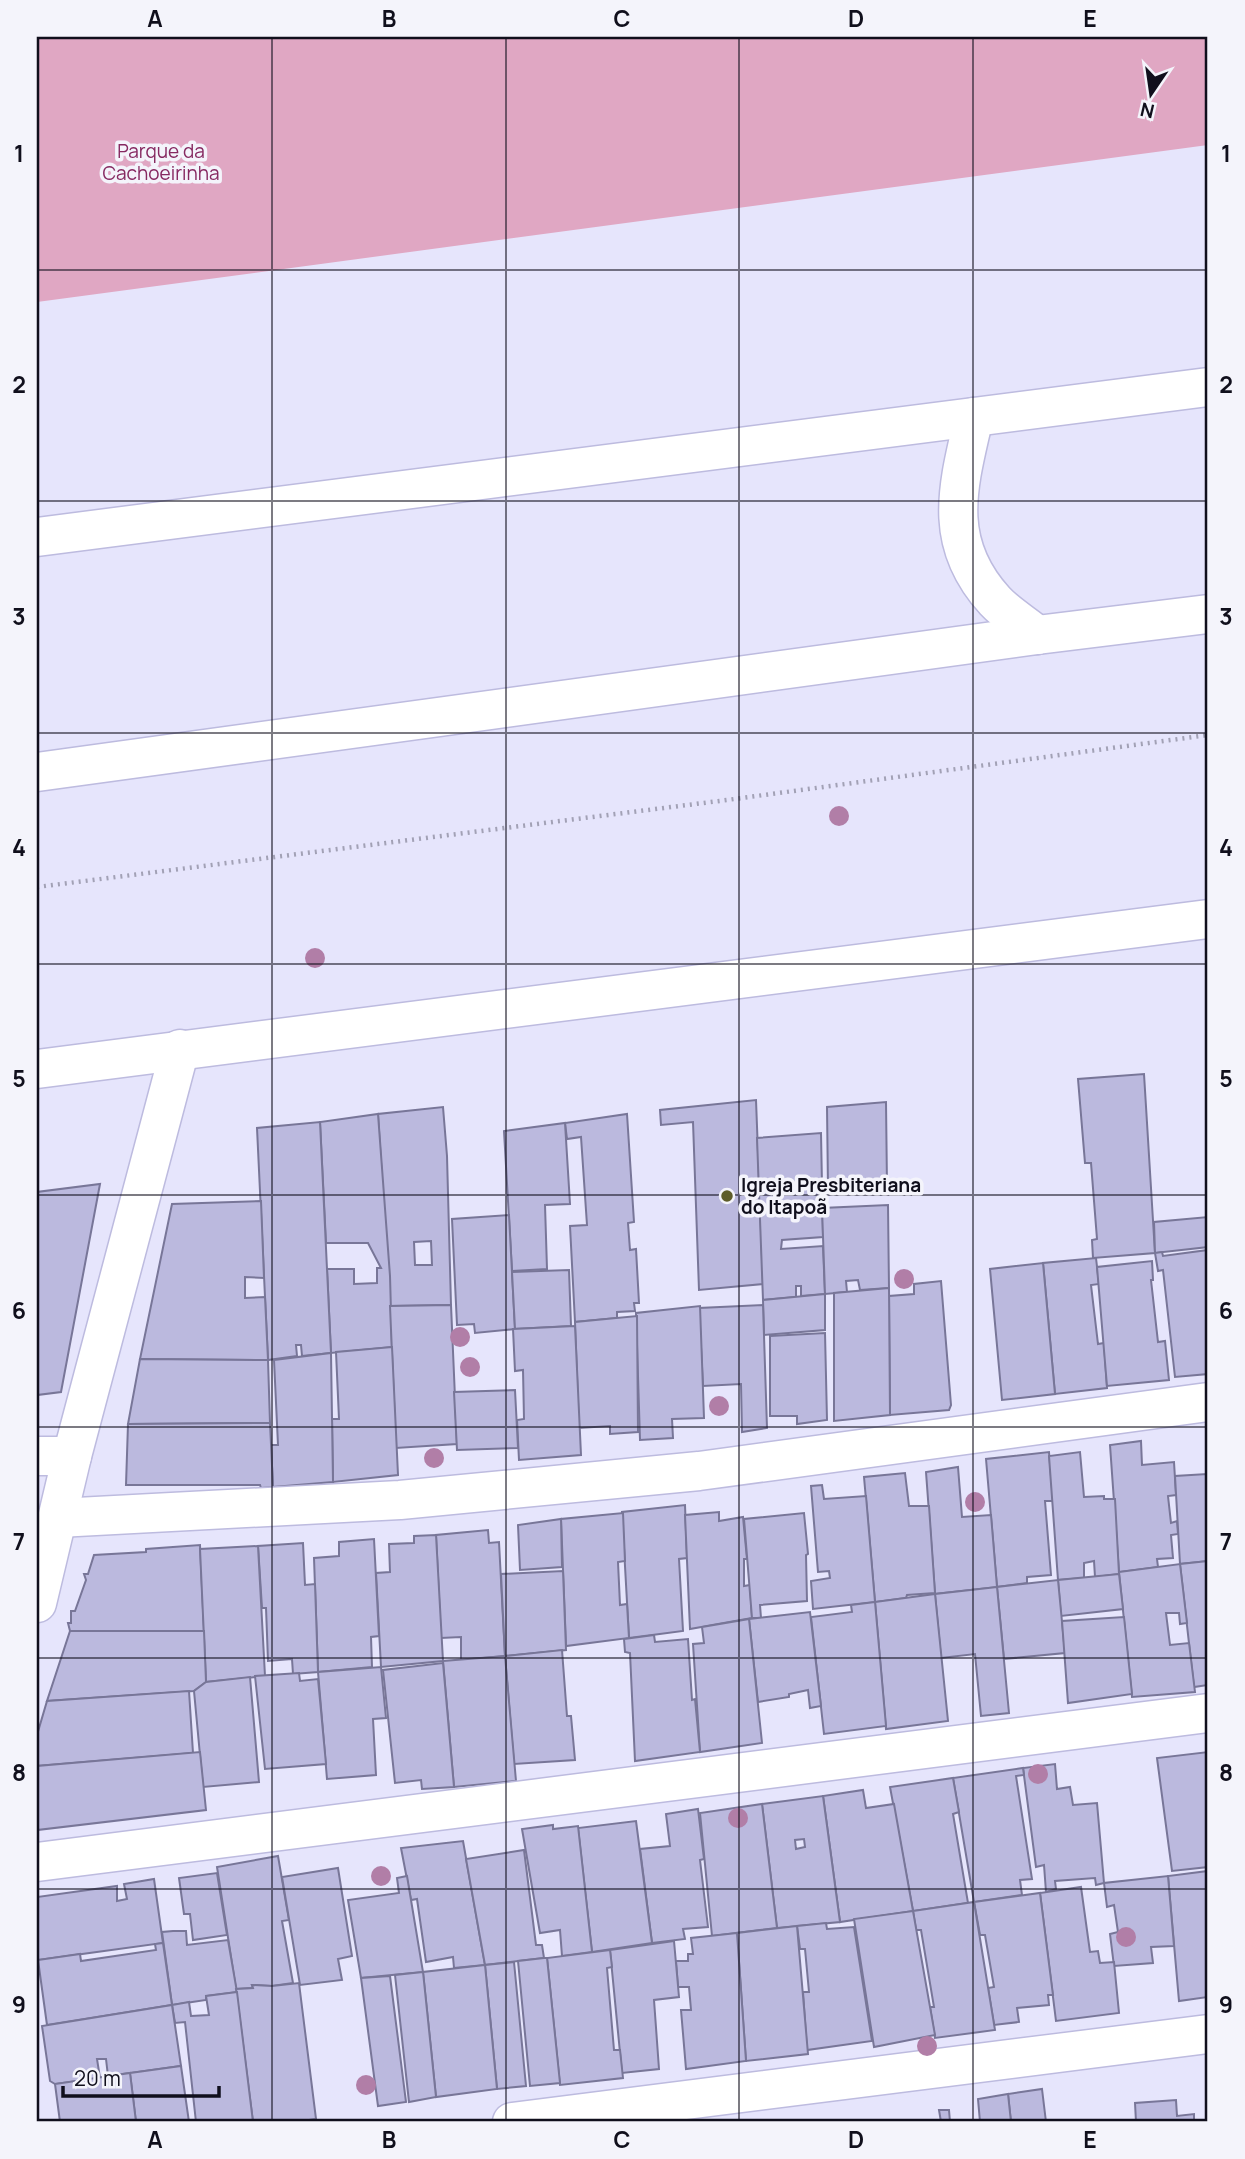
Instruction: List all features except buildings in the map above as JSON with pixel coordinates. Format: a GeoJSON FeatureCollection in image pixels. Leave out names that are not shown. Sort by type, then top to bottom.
{"type":"FeatureCollection","features":[{"type":"Feature","properties":{"kind":"street"},"geometry":{"type":"LineString","coordinates":[[37,537],[1208,387]]}},
{"type":"Feature","properties":{"kind":"street"},"geometry":{"type":"LineString","coordinates":[[974,417],[957,489],[961,545],[977,576],[996,601],[1037,635]]}},
{"type":"Feature","properties":{"kind":"street"},"geometry":{"type":"LineString","coordinates":[[37,772],[1208,614]]}},
{"type":"Feature","properties":{"kind":"street"},"geometry":{"type":"LineString","coordinates":[[37,1069],[1208,919]]}},
{"type":"Feature","properties":{"kind":"street"},"geometry":{"type":"LineString","coordinates":[[37,1602],[58,1518],[55,1456],[180,1049]]}},
{"type":"Feature","properties":{"kind":"street"},"geometry":{"type":"LineString","coordinates":[[58,1518],[400,1500],[685,1472],[1208,1402]]}},
{"type":"Feature","properties":{"kind":"street"},"geometry":{"type":"LineString","coordinates":[[37,1862],[1208,1713]]}},
{"type":"Feature","properties":{"kind":"street"},"geometry":{"type":"LineString","coordinates":[[512,2122],[1208,2034]]}},
{"type":"Feature","properties":{"kind":"path"},"geometry":{"type":"LineString","coordinates":[[37,887],[727,800],[1208,735]]}},
{"type":"Feature","properties":{"kind":"green space","name":"Parque da Cachoeirinha"},"geometry":{"type":"Polygon","coordinates":[[[37,37],[1208,37],[1208,145],[37,302],[37,37]]]}},
{"type":"Feature","properties":{"kind":"place","name":"Igreja Presbiteriana do Itapoã"},"geometry":{"type":"Point","coordinates":[727,1196]}}]}
